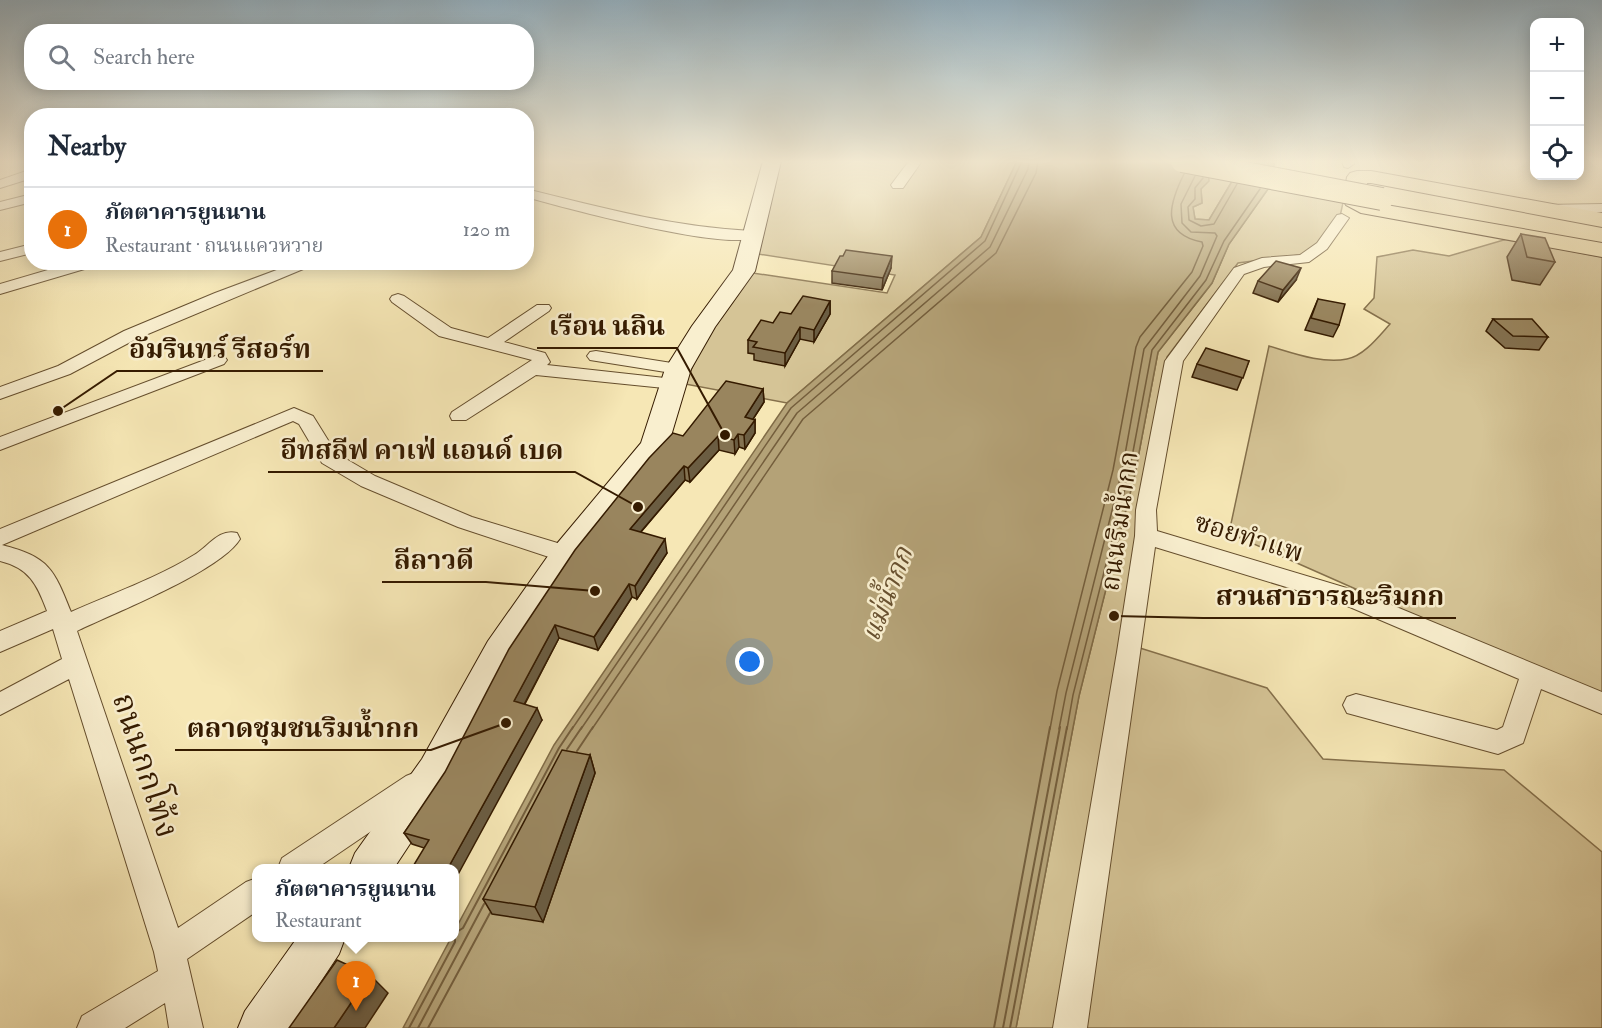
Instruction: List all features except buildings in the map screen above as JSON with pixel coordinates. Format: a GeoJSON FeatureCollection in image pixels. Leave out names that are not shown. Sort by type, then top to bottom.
{"type":"FeatureCollection","features":[{"type":"Feature","properties":{"kind":"main road"},"geometry":{"type":"LineString","coordinates":[[1374,209],[1602,250]]}},
{"type":"Feature","properties":{"kind":"main road"},"geometry":{"type":"LineString","coordinates":[[1434,209],[1602,241]]}},
{"type":"Feature","properties":{"kind":"main road"},"geometry":{"type":"LineString","coordinates":[[1501,209],[1602,227]]}},
{"type":"Feature","properties":{"kind":"main road"},"geometry":{"type":"LineString","coordinates":[[1542,209],[1602,220]]}},
{"type":"Feature","properties":{"kind":"street"},"geometry":{"type":"LineString","coordinates":[[584,209],[667,229],[752,235]]}},
{"type":"Feature","properties":{"kind":"street"},"geometry":{"type":"LineString","coordinates":[[373,864],[436,771],[500,651],[566,554],[654,446],[676,376],[704,326],[744,271],[759,209]]}},
{"type":"Feature","properties":{"kind":"street","name":"ถนนริมน้ำกก"},"geometry":{"type":"LineString","coordinates":[[1070,1028],[1146,536],[1146,510],[1174,362],[1239,270],[1262,263],[1304,259],[1315,254],[1342,218]]}},
{"type":"Feature","properties":{"kind":"street"},"geometry":{"type":"LineString","coordinates":[[0,257],[24,250]]}},
{"type":"Feature","properties":{"kind":"street"},"geometry":{"type":"LineString","coordinates":[[0,289],[65,270]]}},
{"type":"Feature","properties":{"kind":"street"},"geometry":{"type":"LineString","coordinates":[[0,393],[64,370],[130,335],[221,296],[291,270]]}},
{"type":"Feature","properties":{"kind":"street"},"geometry":{"type":"LineString","coordinates":[[398,299],[445,332],[539,357],[541,362],[533,369],[459,416]]}},
{"type":"Feature","properties":{"kind":"street"},"geometry":{"type":"LineString","coordinates":[[489,345],[543,308]]}},
{"type":"Feature","properties":{"kind":"street"},"geometry":{"type":"LineString","coordinates":[[596,356],[676,376]]}},
{"type":"Feature","properties":{"kind":"street"},"geometry":{"type":"LineString","coordinates":[[0,444],[218,360]]}},
{"type":"Feature","properties":{"kind":"street"},"geometry":{"type":"LineString","coordinates":[[533,369],[676,376]]}},
{"type":"Feature","properties":{"kind":"street"},"geometry":{"type":"LineString","coordinates":[[4,553],[294,414],[306,420],[329,458],[368,481],[465,522],[566,554]]}},
{"type":"Feature","properties":{"kind":"street","name":"ซอยทำแพ"},"geometry":{"type":"LineString","coordinates":[[1146,536],[1352,598],[1602,703]]}},
{"type":"Feature","properties":{"kind":"street"},"geometry":{"type":"LineString","coordinates":[[0,642],[62,620],[185,570],[202,561],[229,538]]}},
{"type":"Feature","properties":{"kind":"street","name":"ถนนกกโท้ง"},"geometry":{"type":"LineString","coordinates":[[4,553],[42,572],[62,620],[172,966],[186,1028]]}},
{"type":"Feature","properties":{"kind":"street"},"geometry":{"type":"LineString","coordinates":[[0,704],[77,663]]}},
{"type":"Feature","properties":{"kind":"street"},"geometry":{"type":"LineString","coordinates":[[1356,705],[1498,742],[1514,735],[1533,674]]}},
{"type":"Feature","properties":{"kind":"street"},"geometry":{"type":"LineString","coordinates":[[298,864],[436,771]]}},
{"type":"Feature","properties":{"kind":"street"},"geometry":{"type":"LineString","coordinates":[[94,1028],[172,966],[252,897]]}},
{"type":"Feature","properties":{"kind":"street"},"geometry":{"type":"LineString","coordinates":[[262,1028],[320,942]]}},
{"type":"Feature","properties":{"kind":"shaded area"},"geometry":{"type":"Polygon","coordinates":[[[769,209],[994,209],[981,237],[787,403],[685,384],[705,338],[753,273],[887,293],[895,275],[758,254],[769,209]]]}},
{"type":"Feature","properties":{"kind":"shaded area"},"geometry":{"type":"Polygon","coordinates":[[[1193,209],[1216,209],[1209,220],[1195,219],[1193,209]]]}},
{"type":"Feature","properties":{"kind":"shaded area"},"geometry":{"type":"Polygon","coordinates":[[[1254,209],[1342,209],[1338,226],[1315,253],[1238,263],[1167,357],[1146,536],[1124,643],[1267,688],[1323,759],[1504,770],[1602,852],[1602,1028],[1016,1028],[1079,696],[1135,474],[1158,352],[1212,283],[1229,244],[1254,209]]]}},
{"type":"Feature","properties":{"kind":"shaded area"},"geometry":{"type":"Polygon","coordinates":[[[1507,239],[1602,257],[1602,698],[1229,533],[1269,346],[1318,359],[1337,360],[1353,357],[1371,345],[1390,324],[1364,309],[1374,298],[1377,257],[1413,250],[1449,256],[1507,239]]]}},
{"type":"Feature","properties":{"kind":"water","name":"แม่น้ำกก"},"geometry":{"type":"Polygon","coordinates":[[[994,209],[1193,209],[1195,219],[1209,220],[1216,209],[1254,209],[1229,244],[1212,283],[1158,352],[1135,474],[1079,696],[1016,1028],[403,1028],[449,942],[459,942],[459,923],[554,745],[787,403],[981,237],[994,209]]]}},
{"type":"Feature","properties":{"kind":"place","name":"อัมรินทร์ รีสอร์ท"},"geometry":{"type":"Point","coordinates":[58,411]}},
{"type":"Feature","properties":{"kind":"place","name":"เรือน นลิน"},"geometry":{"type":"Point","coordinates":[725,435]}},
{"type":"Feature","properties":{"kind":"place","name":"อีทสลีฟ คาเฟ่ แอนด์ เบด"},"geometry":{"type":"Point","coordinates":[638,507]}},
{"type":"Feature","properties":{"kind":"place","name":"ลีลาวดี"},"geometry":{"type":"Point","coordinates":[595,591]}},
{"type":"Feature","properties":{"kind":"place","name":"สวนสาธารณะริมกก"},"geometry":{"type":"Point","coordinates":[1114,616]}},
{"type":"Feature","properties":{"kind":"place","name":"ตลาดชุมชนริมน้ำกก"},"geometry":{"type":"Point","coordinates":[506,723]}},
{"type":"Feature","properties":{"kind":"place","name":"ภัตตาคารยูนนาน"},"geometry":{"type":"Point","coordinates":[356,1011]}}]}
